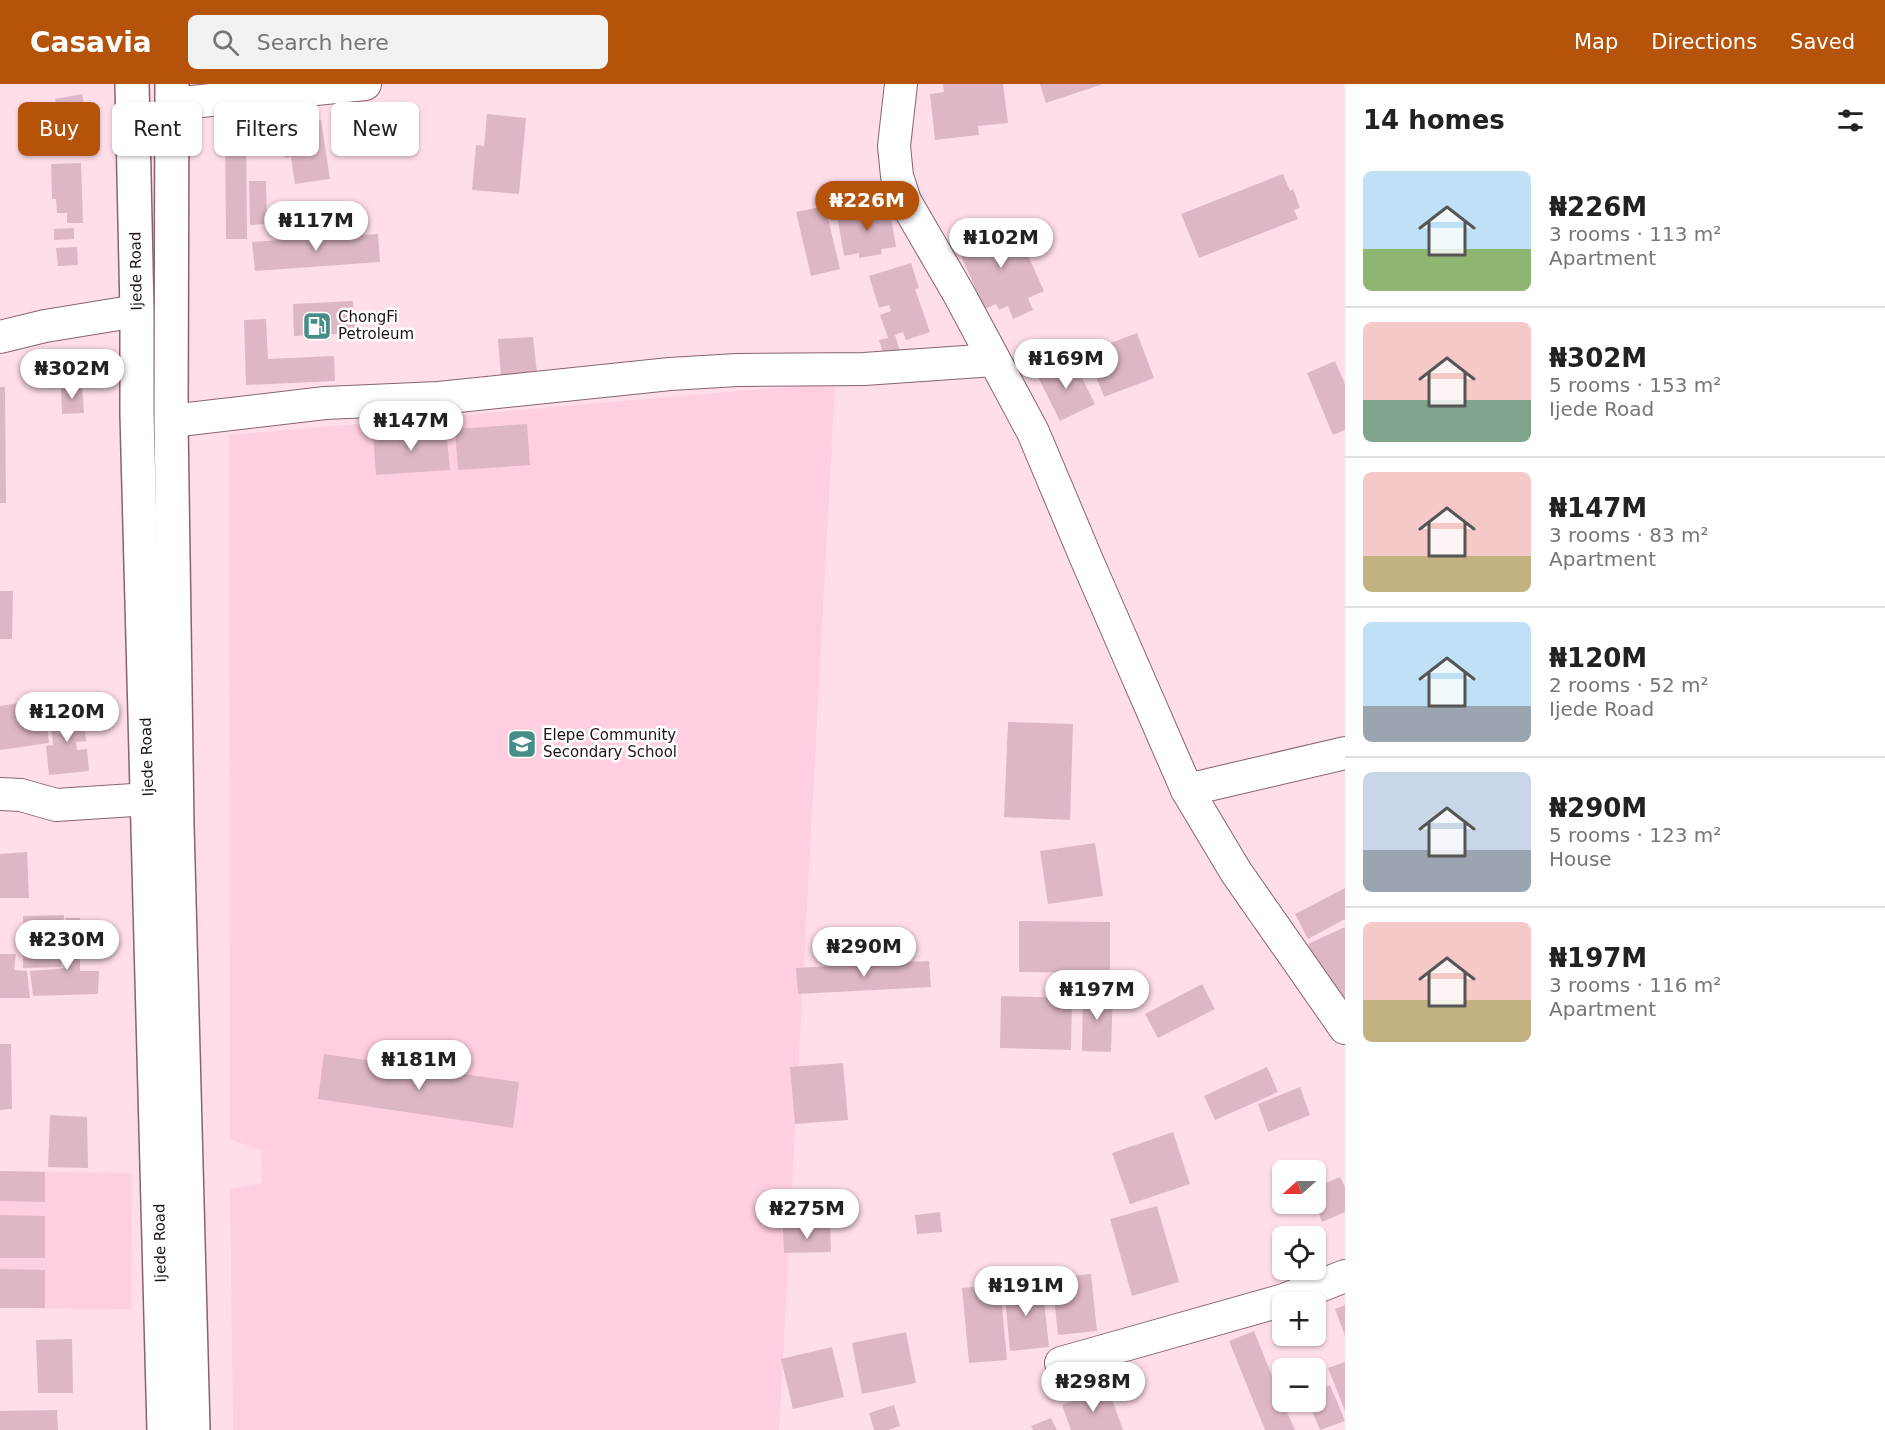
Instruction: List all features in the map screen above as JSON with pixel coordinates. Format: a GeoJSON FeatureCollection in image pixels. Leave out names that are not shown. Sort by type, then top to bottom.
{"type":"FeatureCollection","features":[{"type":"Feature","properties":{"kind":"main road","name":"Ijede Road"},"geometry":{"type":"LineString","coordinates":[[132,84],[137,414],[164,1430]]}},
{"type":"Feature","properties":{"kind":"main road","name":"Ijede Road"},"geometry":{"type":"LineString","coordinates":[[172,94],[171,421],[177,825],[193,1430]]}},
{"type":"Feature","properties":{"kind":"street"},"geometry":{"type":"LineString","coordinates":[[172,94],[365,84]]}},
{"type":"Feature","properties":{"kind":"street"},"geometry":{"type":"LineString","coordinates":[[901,84],[894,146],[897,176],[905,201],[959,294],[1033,432],[1187,790],[1236,872],[1345,1028]]}},
{"type":"Feature","properties":{"kind":"street"},"geometry":{"type":"LineString","coordinates":[[0,337],[45,326],[137,311]]}},
{"type":"Feature","properties":{"kind":"street"},"geometry":{"type":"LineString","coordinates":[[171,421],[325,404],[439,398],[670,374],[737,370],[864,369],[994,360]]}},
{"type":"Feature","properties":{"kind":"street"},"geometry":{"type":"LineString","coordinates":[[1187,790],[1345,753]]}},
{"type":"Feature","properties":{"kind":"street"},"geometry":{"type":"LineString","coordinates":[[0,794],[21,795],[56,805],[149,799]]}},
{"type":"Feature","properties":{"kind":"street"},"geometry":{"type":"LineString","coordinates":[[1061,1363],[1284,1300],[1345,1276]]}},
{"type":"Feature","properties":{"kind":"shaded area","name":"Elepe Community Secondary School"},"geometry":{"type":"Polygon","coordinates":[[[835,383],[779,1430],[233,1430],[230,1189],[262,1183],[261,1150],[230,1139],[229,435],[835,383]]]}},
{"type":"Feature","properties":{"kind":"shaded area"},"geometry":{"type":"Polygon","coordinates":[[[0,1171],[132,1173],[131,1309],[0,1308],[0,1171]]]}},
{"type":"Feature","properties":{"kind":"building"},"geometry":{"type":"Polygon","coordinates":[[[943,84],[1003,84],[1008,123],[978,126],[979,135],[935,140],[930,94],[944,92],[943,84]]]}},
{"type":"Feature","properties":{"kind":"building"},"geometry":{"type":"Polygon","coordinates":[[[1040,84],[1103,84],[1046,103],[1040,84]]]}},
{"type":"Feature","properties":{"kind":"building"},"geometry":{"type":"Polygon","coordinates":[[[82,94],[84,102],[56,102],[55,99],[82,94]]]}},
{"type":"Feature","properties":{"kind":"building"},"geometry":{"type":"Polygon","coordinates":[[[487,114],[526,118],[519,194],[472,190],[476,145],[484,146],[487,114]]]}},
{"type":"Feature","properties":{"kind":"building"},"geometry":{"type":"Polygon","coordinates":[[[319,120],[321,120],[330,179],[295,184],[291,157],[285,158],[285,156],[319,156],[319,120]]]}},
{"type":"Feature","properties":{"kind":"building"},"geometry":{"type":"Polygon","coordinates":[[[225,156],[246,156],[247,239],[226,239],[225,156]]]}},
{"type":"Feature","properties":{"kind":"building"},"geometry":{"type":"Polygon","coordinates":[[[81,163],[83,223],[67,223],[67,213],[57,213],[56,199],[52,199],[51,164],[81,163]]]}},
{"type":"Feature","properties":{"kind":"building"},"geometry":{"type":"Polygon","coordinates":[[[1283,174],[1290,191],[1293,189],[1300,208],[1294,210],[1298,219],[1199,258],[1181,214],[1283,174]]]}},
{"type":"Feature","properties":{"kind":"building"},"geometry":{"type":"Polygon","coordinates":[[[249,181],[266,181],[267,224],[250,225],[249,181]]]}},
{"type":"Feature","properties":{"kind":"building"},"geometry":{"type":"Polygon","coordinates":[[[825,206],[840,269],[811,276],[796,212],[825,206]]]}},
{"type":"Feature","properties":{"kind":"building"},"geometry":{"type":"Polygon","coordinates":[[[889,206],[896,247],[881,249],[882,254],[859,258],[859,253],[844,256],[837,215],[889,206]]]}},
{"type":"Feature","properties":{"kind":"building"},"geometry":{"type":"Polygon","coordinates":[[[1012,220],[1044,291],[1028,298],[1033,310],[1013,319],[1008,306],[999,310],[996,304],[985,309],[956,245],[1012,220]]]}},
{"type":"Feature","properties":{"kind":"building"},"geometry":{"type":"Polygon","coordinates":[[[74,228],[74,239],[54,240],[54,229],[74,228]]]}},
{"type":"Feature","properties":{"kind":"building"},"geometry":{"type":"Polygon","coordinates":[[[378,234],[380,262],[255,271],[252,242],[378,234]]]}},
{"type":"Feature","properties":{"kind":"building"},"geometry":{"type":"Polygon","coordinates":[[[77,247],[78,265],[58,266],[56,248],[77,247]]]}},
{"type":"Feature","properties":{"kind":"building"},"geometry":{"type":"Polygon","coordinates":[[[911,263],[919,288],[915,289],[930,332],[906,340],[903,332],[895,335],[900,351],[884,356],[879,340],[888,338],[880,315],[891,311],[889,305],[879,308],[869,276],[911,263]]]}},
{"type":"Feature","properties":{"kind":"building"},"geometry":{"type":"Polygon","coordinates":[[[353,301],[355,333],[294,336],[293,304],[353,301]]]}},
{"type":"Feature","properties":{"kind":"building"},"geometry":{"type":"Polygon","coordinates":[[[266,319],[268,359],[334,356],[335,381],[246,385],[244,320],[266,319]]]}},
{"type":"Feature","properties":{"kind":"building"},"geometry":{"type":"Polygon","coordinates":[[[1137,333],[1154,378],[1104,397],[1087,352],[1137,333]]]}},
{"type":"Feature","properties":{"kind":"building"},"geometry":{"type":"Polygon","coordinates":[[[533,337],[537,373],[501,376],[498,339],[533,337]]]}},
{"type":"Feature","properties":{"kind":"building"},"geometry":{"type":"Polygon","coordinates":[[[79,352],[83,377],[65,379],[62,355],[79,352]]]}},
{"type":"Feature","properties":{"kind":"building"},"geometry":{"type":"Polygon","coordinates":[[[1072,358],[1095,404],[1060,421],[1037,375],[1072,358]]]}},
{"type":"Feature","properties":{"kind":"building"},"geometry":{"type":"Polygon","coordinates":[[[1335,361],[1345,384],[1345,430],[1333,435],[1307,373],[1335,361]]]}},
{"type":"Feature","properties":{"kind":"building"},"geometry":{"type":"Polygon","coordinates":[[[82,385],[84,413],[62,414],[61,387],[82,385]]]}},
{"type":"Feature","properties":{"kind":"building"},"geometry":{"type":"Polygon","coordinates":[[[0,387],[5,387],[6,503],[0,503],[0,387]]]}},
{"type":"Feature","properties":{"kind":"building"},"geometry":{"type":"Polygon","coordinates":[[[527,424],[530,465],[458,470],[455,429],[527,424]]]}},
{"type":"Feature","properties":{"kind":"building"},"geometry":{"type":"Polygon","coordinates":[[[446,429],[450,470],[376,475],[373,434],[446,429]]]}},
{"type":"Feature","properties":{"kind":"building"},"geometry":{"type":"Polygon","coordinates":[[[0,591],[13,591],[12,639],[0,639],[0,591]]]}},
{"type":"Feature","properties":{"kind":"building"},"geometry":{"type":"Polygon","coordinates":[[[44,699],[49,743],[0,750],[0,706],[44,699]]]}},
{"type":"Feature","properties":{"kind":"building"},"geometry":{"type":"Polygon","coordinates":[[[71,701],[72,714],[83,712],[86,741],[76,742],[77,750],[87,749],[89,771],[49,775],[46,746],[53,745],[51,726],[58,725],[56,702],[71,701]]]}},
{"type":"Feature","properties":{"kind":"building"},"geometry":{"type":"Polygon","coordinates":[[[1008,722],[1073,724],[1070,820],[1004,817],[1008,722]]]}},
{"type":"Feature","properties":{"kind":"building"},"geometry":{"type":"Polygon","coordinates":[[[1095,843],[1103,896],[1048,904],[1040,851],[1095,843]]]}},
{"type":"Feature","properties":{"kind":"building"},"geometry":{"type":"Polygon","coordinates":[[[27,852],[29,898],[0,898],[0,854],[27,852]]]}},
{"type":"Feature","properties":{"kind":"building"},"geometry":{"type":"Polygon","coordinates":[[[1345,888],[1345,919],[1308,939],[1295,914],[1345,888]]]}},
{"type":"Feature","properties":{"kind":"building"},"geometry":{"type":"Polygon","coordinates":[[[64,915],[61,967],[23,968],[23,916],[64,915]]]}},
{"type":"Feature","properties":{"kind":"building"},"geometry":{"type":"Polygon","coordinates":[[[66,918],[80,918],[80,971],[99,971],[98,994],[33,996],[30,971],[67,968],[66,918]]]}},
{"type":"Feature","properties":{"kind":"building"},"geometry":{"type":"Polygon","coordinates":[[[1019,921],[1110,922],[1110,973],[1019,972],[1019,921]]]}},
{"type":"Feature","properties":{"kind":"building"},"geometry":{"type":"Polygon","coordinates":[[[1345,927],[1345,1005],[1338,1008],[1308,944],[1345,927]]]}},
{"type":"Feature","properties":{"kind":"building"},"geometry":{"type":"Polygon","coordinates":[[[0,954],[16,954],[14,970],[27,971],[30,998],[0,998],[0,954]]]}},
{"type":"Feature","properties":{"kind":"building"},"geometry":{"type":"Polygon","coordinates":[[[929,961],[931,987],[798,994],[796,968],[929,961]]]}},
{"type":"Feature","properties":{"kind":"building"},"geometry":{"type":"Polygon","coordinates":[[[1202,984],[1215,1009],[1158,1038],[1145,1014],[1202,984]]]}},
{"type":"Feature","properties":{"kind":"building"},"geometry":{"type":"Polygon","coordinates":[[[1083,990],[1113,990],[1111,1052],[1082,1051],[1083,990]]]}},
{"type":"Feature","properties":{"kind":"building"},"geometry":{"type":"Polygon","coordinates":[[[1001,996],[1072,998],[1071,1050],[1000,1048],[1001,996]]]}},
{"type":"Feature","properties":{"kind":"building"},"geometry":{"type":"Polygon","coordinates":[[[0,1044],[11,1044],[12,1109],[0,1110],[0,1044]]]}},
{"type":"Feature","properties":{"kind":"building"},"geometry":{"type":"Polygon","coordinates":[[[324,1054],[519,1082],[513,1128],[318,1099],[324,1054]]]}},
{"type":"Feature","properties":{"kind":"building"},"geometry":{"type":"Polygon","coordinates":[[[843,1063],[848,1120],[795,1124],[790,1067],[843,1063]]]}},
{"type":"Feature","properties":{"kind":"building"},"geometry":{"type":"Polygon","coordinates":[[[1267,1067],[1278,1092],[1215,1120],[1204,1096],[1267,1067]]]}},
{"type":"Feature","properties":{"kind":"building"},"geometry":{"type":"Polygon","coordinates":[[[1300,1087],[1310,1115],[1268,1132],[1258,1104],[1300,1087]]]}},
{"type":"Feature","properties":{"kind":"building"},"geometry":{"type":"Polygon","coordinates":[[[50,1115],[87,1117],[88,1168],[48,1167],[50,1115]]]}},
{"type":"Feature","properties":{"kind":"building"},"geometry":{"type":"Polygon","coordinates":[[[1173,1132],[1190,1184],[1130,1204],[1112,1153],[1173,1132]]]}},
{"type":"Feature","properties":{"kind":"building"},"geometry":{"type":"Polygon","coordinates":[[[0,1171],[45,1172],[45,1202],[0,1201],[0,1171]]]}},
{"type":"Feature","properties":{"kind":"building"},"geometry":{"type":"Polygon","coordinates":[[[1340,1177],[1345,1187],[1345,1212],[1322,1222],[1319,1214],[1326,1214],[1326,1183],[1340,1177]]]}},
{"type":"Feature","properties":{"kind":"building"},"geometry":{"type":"Polygon","coordinates":[[[1157,1206],[1179,1282],[1132,1296],[1110,1219],[1157,1206]]]}},
{"type":"Feature","properties":{"kind":"building"},"geometry":{"type":"Polygon","coordinates":[[[940,1212],[942,1232],[917,1234],[915,1215],[940,1212]]]}},
{"type":"Feature","properties":{"kind":"building"},"geometry":{"type":"Polygon","coordinates":[[[0,1215],[45,1216],[45,1258],[0,1258],[0,1215]]]}},
{"type":"Feature","properties":{"kind":"building"},"geometry":{"type":"Polygon","coordinates":[[[830,1227],[831,1252],[784,1253],[783,1228],[830,1227]]]}},
{"type":"Feature","properties":{"kind":"building"},"geometry":{"type":"Polygon","coordinates":[[[0,1269],[45,1270],[45,1308],[0,1308],[0,1269]]]}},
{"type":"Feature","properties":{"kind":"building"},"geometry":{"type":"Polygon","coordinates":[[[1091,1274],[1097,1331],[1058,1335],[1052,1278],[1091,1274]]]}},
{"type":"Feature","properties":{"kind":"building"},"geometry":{"type":"Polygon","coordinates":[[[1042,1283],[1049,1347],[1010,1351],[1004,1287],[1042,1283]]]}},
{"type":"Feature","properties":{"kind":"building"},"geometry":{"type":"Polygon","coordinates":[[[1000,1285],[1007,1360],[969,1363],[962,1288],[1000,1285]]]}},
{"type":"Feature","properties":{"kind":"building"},"geometry":{"type":"Polygon","coordinates":[[[1345,1305],[1345,1336],[1335,1309],[1345,1305]]]}},
{"type":"Feature","properties":{"kind":"building"},"geometry":{"type":"Polygon","coordinates":[[[1254,1331],[1272,1376],[1272,1412],[1287,1412],[1295,1430],[1265,1430],[1229,1341],[1254,1331]]]}},
{"type":"Feature","properties":{"kind":"building"},"geometry":{"type":"Polygon","coordinates":[[[906,1332],[916,1383],[862,1394],[852,1343],[906,1332]]]}},
{"type":"Feature","properties":{"kind":"building"},"geometry":{"type":"Polygon","coordinates":[[[72,1339],[73,1393],[38,1393],[36,1340],[72,1339]]]}},
{"type":"Feature","properties":{"kind":"building"},"geometry":{"type":"Polygon","coordinates":[[[832,1347],[844,1397],[793,1409],[781,1359],[832,1347]]]}},
{"type":"Feature","properties":{"kind":"building"},"geometry":{"type":"Polygon","coordinates":[[[1345,1362],[1345,1411],[1328,1368],[1345,1362]]]}},
{"type":"Feature","properties":{"kind":"building"},"geometry":{"type":"Polygon","coordinates":[[[1330,1385],[1345,1421],[1320,1430],[1313,1412],[1326,1412],[1326,1387],[1330,1385]]]}},
{"type":"Feature","properties":{"kind":"building"},"geometry":{"type":"Polygon","coordinates":[[[1108,1388],[1123,1430],[1071,1430],[1062,1405],[1108,1388]]]}},
{"type":"Feature","properties":{"kind":"building"},"geometry":{"type":"Polygon","coordinates":[[[894,1405],[900,1426],[888,1430],[874,1430],[869,1413],[894,1405]]]}},
{"type":"Feature","properties":{"kind":"building"},"geometry":{"type":"Polygon","coordinates":[[[57,1410],[58,1430],[0,1430],[0,1411],[57,1410]]]}},
{"type":"Feature","properties":{"kind":"building"},"geometry":{"type":"Polygon","coordinates":[[[1051,1418],[1057,1430],[1033,1430],[1031,1426],[1051,1418]]]}},
{"type":"Feature","properties":{"kind":"place","name":"ChongFi Petroleum"},"geometry":{"type":"Point","coordinates":[317,326]}},
{"type":"Feature","properties":{"kind":"place","name":"Elepe Community Secondary School"},"geometry":{"type":"Point","coordinates":[522,744]}}]}
